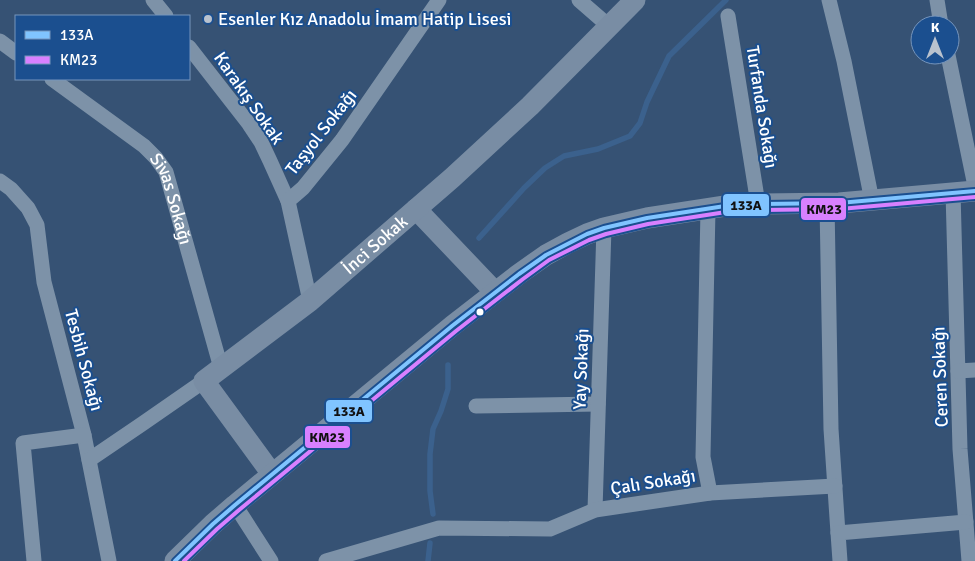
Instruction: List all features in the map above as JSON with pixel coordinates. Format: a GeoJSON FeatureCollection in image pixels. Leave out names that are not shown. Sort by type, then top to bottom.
{"type":"FeatureCollection","features":[{"type":"Feature","properties":{"kind":"street"},"geometry":{"type":"LineString","coordinates":[[153,0],[165,15]]}},
{"type":"Feature","properties":{"kind":"street","name":"Taşyol Sokağı"},"geometry":{"type":"LineString","coordinates":[[310,301],[288,201],[303,188],[324,164],[439,0]]}},
{"type":"Feature","properties":{"kind":"street"},"geometry":{"type":"LineString","coordinates":[[579,0],[610,26]]}},
{"type":"Feature","properties":{"kind":"street","name":"İnci Sokak"},"geometry":{"type":"LineString","coordinates":[[89,460],[204,381],[310,301],[452,178],[636,0]]}},
{"type":"Feature","properties":{"kind":"street"},"geometry":{"type":"LineString","coordinates":[[829,0],[844,61],[872,201]]}},
{"type":"Feature","properties":{"kind":"street"},"geometry":{"type":"LineString","coordinates":[[937,0],[939,15]]}},
{"type":"Feature","properties":{"kind":"street","name":"Turfanda Sokağı"},"geometry":{"type":"LineString","coordinates":[[728,16],[758,204]]}},
{"type":"Feature","properties":{"kind":"street"},"geometry":{"type":"LineString","coordinates":[[0,41],[15,52]]}},
{"type":"Feature","properties":{"kind":"street","name":"Karakış Sokak"},"geometry":{"type":"LineString","coordinates":[[190,48],[261,142],[288,201]]}},
{"type":"Feature","properties":{"kind":"street"},"geometry":{"type":"LineString","coordinates":[[950,65],[975,186]]}},
{"type":"Feature","properties":{"kind":"street","name":"Sivas Sokağı"},"geometry":{"type":"LineString","coordinates":[[53,80],[144,146],[166,172],[221,368]]}},
{"type":"Feature","properties":{"kind":"street","name":"Tesbih Sokağı"},"geometry":{"type":"LineString","coordinates":[[0,180],[28,208],[37,225],[44,282],[84,435],[108,561]]}},
{"type":"Feature","properties":{"kind":"street"},"geometry":{"type":"LineString","coordinates":[[175,561],[235,505],[452,326],[519,274],[546,255],[574,240],[604,228],[648,218],[708,209],[758,204],[827,204],[872,201],[975,191]]}},
{"type":"Feature","properties":{"kind":"street","name":"Ceren Sokağı"},"geometry":{"type":"LineString","coordinates":[[953,192],[960,448],[969,561]]}},
{"type":"Feature","properties":{"kind":"street"},"geometry":{"type":"LineString","coordinates":[[827,204],[831,429],[840,561]]}},
{"type":"Feature","properties":{"kind":"street"},"geometry":{"type":"LineString","coordinates":[[416,209],[495,292]]}},
{"type":"Feature","properties":{"kind":"street","name":"Çalı Sokağı"},"geometry":{"type":"LineString","coordinates":[[326,561],[439,528],[550,529],[595,510],[710,492],[704,457],[708,209]]}},
{"type":"Feature","properties":{"kind":"street","name":"Yay Sokağı"},"geometry":{"type":"LineString","coordinates":[[595,510],[604,228]]}},
{"type":"Feature","properties":{"kind":"street"},"geometry":{"type":"LineString","coordinates":[[958,371],[975,370]]}},
{"type":"Feature","properties":{"kind":"street"},"geometry":{"type":"LineString","coordinates":[[204,381],[272,474]]}},
{"type":"Feature","properties":{"kind":"street"},"geometry":{"type":"LineString","coordinates":[[476,406],[598,404]]}},
{"type":"Feature","properties":{"kind":"street"},"geometry":{"type":"LineString","coordinates":[[34,561],[23,443],[84,435]]}},
{"type":"Feature","properties":{"kind":"street"},"geometry":{"type":"LineString","coordinates":[[710,492],[834,486]]}},
{"type":"Feature","properties":{"kind":"street"},"geometry":{"type":"LineString","coordinates":[[235,505],[272,561]]}},
{"type":"Feature","properties":{"kind":"street"},"geometry":{"type":"LineString","coordinates":[[838,533],[966,522]]}},
{"type":"Feature","properties":{"kind":"waterway"},"geometry":{"type":"LineString","coordinates":[[479,238],[524,188],[545,168],[564,156],[598,149],[630,136],[640,123],[647,102],[669,56],[726,0]]}},
{"type":"Feature","properties":{"kind":"waterway"},"geometry":{"type":"LineString","coordinates":[[433,514],[430,491],[430,454],[433,429],[448,389],[448,365]]}},
{"type":"Feature","properties":{"kind":"waterway"},"geometry":{"type":"LineString","coordinates":[[428,561],[430,543]]}},
{"type":"Feature","properties":{"kind":"transit line","name":"133A"},"geometry":{"type":"LineString","coordinates":[[175,561],[235,505],[452,326],[546,255],[587,234],[647,218],[725,206],[839,203],[975,191]]}},
{"type":"Feature","properties":{"kind":"transit line","name":"KM23"},"geometry":{"type":"LineString","coordinates":[[184,561],[239,510],[456,331],[549,260],[589,240],[648,224],[726,212],[840,209],[975,197]]}},
{"type":"Feature","properties":{"kind":"place","name":"Esenler Kız Anadolu İmam Hatip Lisesi"},"geometry":{"type":"Point","coordinates":[208,19]}}]}
